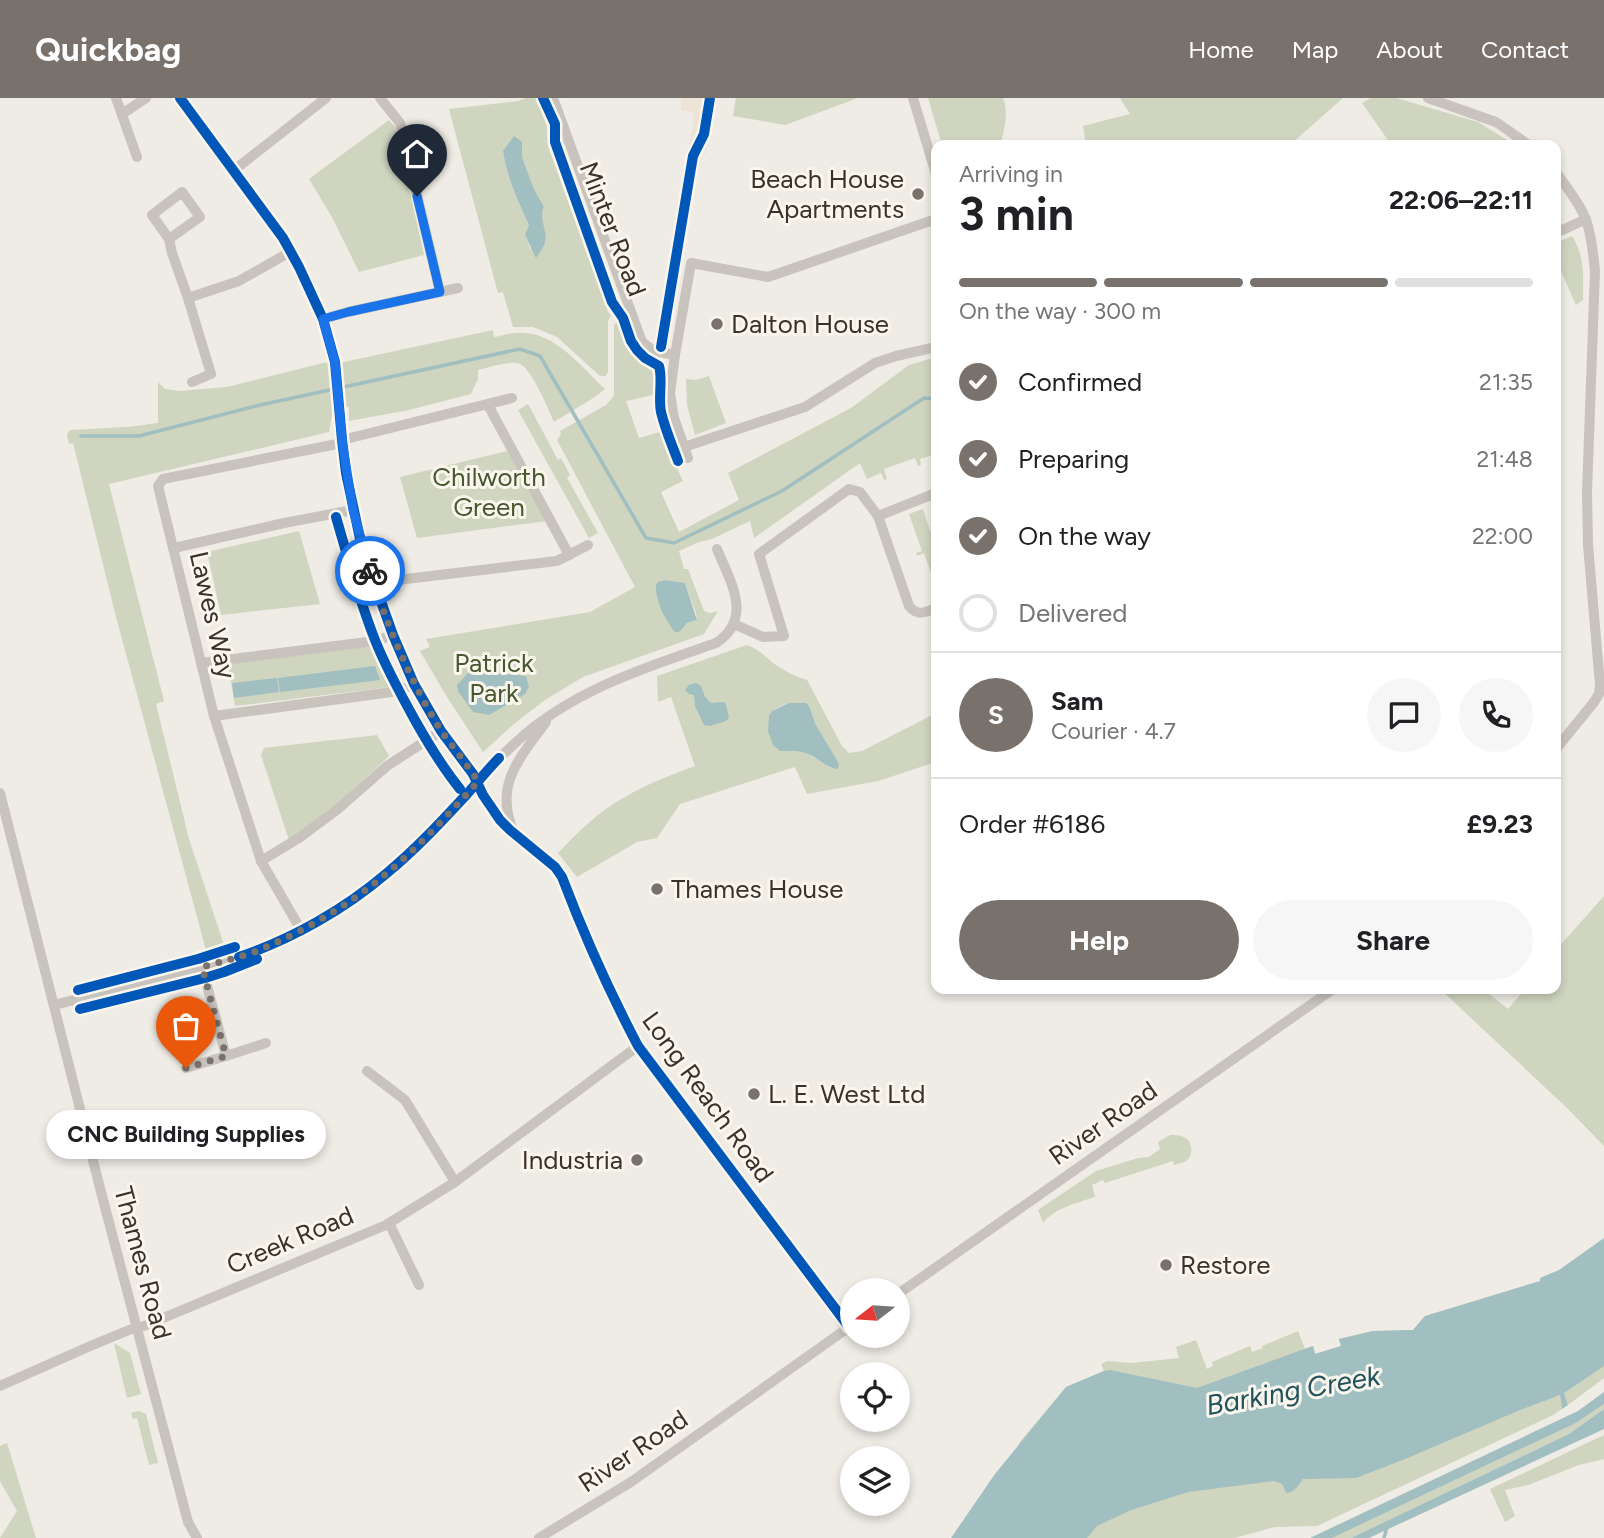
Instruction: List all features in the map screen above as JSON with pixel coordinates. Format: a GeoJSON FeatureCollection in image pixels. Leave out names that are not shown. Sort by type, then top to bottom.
{"type":"FeatureCollection","features":[{"type":"Feature","properties":{"kind":"street"},"geometry":{"type":"LineString","coordinates":[[116,98],[136,156]]}},
{"type":"Feature","properties":{"kind":"street"},"geometry":{"type":"LineString","coordinates":[[122,114],[146,98]]}},
{"type":"Feature","properties":{"kind":"street","name":"Long Reach Road"},"geometry":{"type":"LineString","coordinates":[[180,98],[257,201],[290,251],[323,319],[335,362],[342,441],[362,548],[374,586],[414,684],[500,820],[555,867],[562,877],[613,999],[638,1046],[840,1313]]}},
{"type":"Feature","properties":{"kind":"street"},"geometry":{"type":"LineString","coordinates":[[306,98],[314,108]]}},
{"type":"Feature","properties":{"kind":"street"},"geometry":{"type":"LineString","coordinates":[[233,171],[326,98]]}},
{"type":"Feature","properties":{"kind":"street"},"geometry":{"type":"LineString","coordinates":[[380,98],[400,123],[440,292]]}},
{"type":"Feature","properties":{"kind":"street","name":"Minter Road"},"geometry":{"type":"LineString","coordinates":[[553,98],[642,342],[654,351],[675,355]]}},
{"type":"Feature","properties":{"kind":"street"},"geometry":{"type":"LineString","coordinates":[[913,98],[931,157]]}},
{"type":"Feature","properties":{"kind":"street"},"geometry":{"type":"LineString","coordinates":[[1428,98],[1496,122],[1522,140]]}},
{"type":"Feature","properties":{"kind":"street"},"geometry":{"type":"LineString","coordinates":[[1561,179],[1586,219],[1593,245],[1595,283],[1587,460],[1588,545],[1600,685],[1594,702],[1561,743]]}},
{"type":"Feature","properties":{"kind":"street"},"geometry":{"type":"LineString","coordinates":[[169,239],[200,217],[182,192],[152,215],[169,239],[211,374],[192,382]]}},
{"type":"Feature","properties":{"kind":"street"},"geometry":{"type":"LineString","coordinates":[[1561,231],[1586,219]]}},
{"type":"Feature","properties":{"kind":"street"},"geometry":{"type":"LineString","coordinates":[[688,458],[671,402],[672,374],[691,263],[768,277],[931,221]]}},
{"type":"Feature","properties":{"kind":"street"},"geometry":{"type":"LineString","coordinates":[[188,298],[239,281],[290,251]]}},
{"type":"Feature","properties":{"kind":"street"},"geometry":{"type":"LineString","coordinates":[[323,319],[458,288]]}},
{"type":"Feature","properties":{"kind":"street"},"geometry":{"type":"LineString","coordinates":[[684,446],[805,407],[875,363],[931,348]]}},
{"type":"Feature","properties":{"kind":"street"},"geometry":{"type":"LineString","coordinates":[[342,441],[512,398]]}},
{"type":"Feature","properties":{"kind":"street"},"geometry":{"type":"LineString","coordinates":[[488,405],[569,555]]}},
{"type":"Feature","properties":{"kind":"street","name":"Lawes Way"},"geometry":{"type":"LineString","coordinates":[[301,930],[261,861],[214,716],[158,486],[163,479],[342,441]]}},
{"type":"Feature","properties":{"kind":"street"},"geometry":{"type":"LineString","coordinates":[[734,624],[764,637],[784,636],[759,554],[849,489],[860,492],[878,516],[907,601],[914,612],[920,614],[931,610]]}},
{"type":"Feature","properties":{"kind":"street"},"geometry":{"type":"LineString","coordinates":[[878,516],[931,495]]}},
{"type":"Feature","properties":{"kind":"street"},"geometry":{"type":"LineString","coordinates":[[174,548],[353,510]]}},
{"type":"Feature","properties":{"kind":"street"},"geometry":{"type":"LineString","coordinates":[[374,586],[389,581],[557,561],[588,545]]}},
{"type":"Feature","properties":{"kind":"street"},"geometry":{"type":"LineString","coordinates":[[54,1005],[254,951],[301,930],[338,908],[388,872],[434,828],[499,758],[533,727],[600,686],[724,638],[734,624],[737,603],[717,550]]}},
{"type":"Feature","properties":{"kind":"street"},"geometry":{"type":"LineString","coordinates":[[201,663],[375,641],[393,635]]}},
{"type":"Feature","properties":{"kind":"street"},"geometry":{"type":"LineString","coordinates":[[214,716],[398,691],[414,684]]}},
{"type":"Feature","properties":{"kind":"street"},"geometry":{"type":"LineString","coordinates":[[515,834],[506,806],[509,779],[552,714]]}},
{"type":"Feature","properties":{"kind":"street"},"geometry":{"type":"LineString","coordinates":[[261,861],[309,831],[387,766],[441,730]]}},
{"type":"Feature","properties":{"kind":"street","name":"Thames Road"},"geometry":{"type":"LineString","coordinates":[[0,793],[136,1328],[188,1522],[197,1538]]}},
{"type":"Feature","properties":{"kind":"street"},"geometry":{"type":"LineString","coordinates":[[202,967],[226,1056]]}},
{"type":"Feature","properties":{"kind":"street","name":"River Road"},"geometry":{"type":"LineString","coordinates":[[910,1286],[1326,994]]}},
{"type":"Feature","properties":{"kind":"street"},"geometry":{"type":"LineString","coordinates":[[186,1068],[266,1044]]}},
{"type":"Feature","properties":{"kind":"street","name":"Creek Road"},"geometry":{"type":"LineString","coordinates":[[0,1385],[389,1223],[455,1182],[638,1046]]}},
{"type":"Feature","properties":{"kind":"street"},"geometry":{"type":"LineString","coordinates":[[367,1071],[405,1100],[455,1182]]}},
{"type":"Feature","properties":{"kind":"street"},"geometry":{"type":"LineString","coordinates":[[389,1223],[419,1284]]}},
{"type":"Feature","properties":{"kind":"street","name":"River Road"},"geometry":{"type":"LineString","coordinates":[[539,1538],[631,1482],[840,1333]]}},
{"type":"Feature","properties":{"kind":"green space"},"geometry":{"type":"Polygon","coordinates":[[[537,98],[547,127],[548,146],[611,315],[608,321],[606,376],[600,376],[557,337],[533,327],[513,327],[503,292],[498,293],[449,109],[537,98]],[[522,142],[503,151],[510,180],[529,225],[525,235],[531,250],[544,207],[522,157],[522,142]]]}},
{"type":"Feature","properties":{"kind":"green space"},"geometry":{"type":"Polygon","coordinates":[[[736,98],[858,98],[785,125],[733,116],[736,98]]]}},
{"type":"Feature","properties":{"kind":"green space"},"geometry":{"type":"Polygon","coordinates":[[[928,98],[1003,98],[1006,115],[1001,140],[941,140],[928,98]]]}},
{"type":"Feature","properties":{"kind":"green space"},"geometry":{"type":"Polygon","coordinates":[[[1120,98],[1343,98],[1296,140],[1085,140],[1083,126],[1130,114],[1120,98]]]}},
{"type":"Feature","properties":{"kind":"green space"},"geometry":{"type":"Polygon","coordinates":[[[1371,98],[1396,98],[1478,122],[1507,140],[1388,140],[1362,103],[1371,98]]]}},
{"type":"Feature","properties":{"kind":"green space"},"geometry":{"type":"Polygon","coordinates":[[[389,120],[395,127],[424,255],[359,272],[332,217],[309,179],[389,120]]]}},
{"type":"Feature","properties":{"kind":"green space"},"geometry":{"type":"Polygon","coordinates":[[[1572,236],[1581,259],[1583,300],[1576,305],[1561,271],[1561,241],[1572,236]]]}},
{"type":"Feature","properties":{"kind":"green space","name":"Patrick Park"},"geometry":{"type":"Polygon","coordinates":[[[617,322],[629,350],[640,363],[650,368],[654,375],[653,395],[626,401],[639,438],[660,432],[683,481],[661,492],[679,532],[739,500],[728,473],[851,408],[909,365],[931,358],[931,456],[920,459],[921,465],[918,466],[915,458],[884,469],[887,479],[884,480],[881,473],[867,479],[860,463],[754,538],[750,521],[679,551],[684,569],[688,569],[704,611],[718,611],[704,634],[583,677],[545,700],[483,752],[420,651],[430,647],[426,639],[590,612],[635,587],[557,440],[561,435],[560,431],[606,405],[614,396],[614,325],[617,322]],[[665,580],[657,598],[675,632],[687,623],[697,620],[685,583],[665,580]]]}},
{"type":"Feature","properties":{"kind":"green space"},"geometry":{"type":"Polygon","coordinates":[[[493,330],[494,337],[514,333],[530,334],[555,343],[605,389],[554,422],[528,371],[517,363],[503,364],[478,370],[478,379],[471,394],[409,410],[349,421],[349,407],[333,409],[329,432],[109,484],[164,701],[156,704],[189,839],[224,945],[207,954],[115,613],[73,443],[69,444],[67,434],[70,430],[158,423],[158,382],[165,389],[179,391],[227,387],[323,363],[344,362],[493,330]]]}},
{"type":"Feature","properties":{"kind":"green space"},"geometry":{"type":"Polygon","coordinates":[[[709,376],[726,423],[695,435],[687,405],[686,379],[696,380],[709,376]]]}},
{"type":"Feature","properties":{"kind":"green space"},"geometry":{"type":"Polygon","coordinates":[[[528,404],[558,460],[561,458],[570,475],[567,478],[598,533],[589,538],[518,410],[528,404]]]}},
{"type":"Feature","properties":{"kind":"green space","name":"Chilworth Green"},"geometry":{"type":"Polygon","coordinates":[[[507,451],[547,521],[417,538],[400,477],[507,451]]]}},
{"type":"Feature","properties":{"kind":"green space"},"geometry":{"type":"Polygon","coordinates":[[[923,509],[931,531],[931,573],[924,553],[917,556],[916,553],[922,551],[909,514],[923,509]]]}},
{"type":"Feature","properties":{"kind":"green space"},"geometry":{"type":"Polygon","coordinates":[[[299,531],[320,604],[221,615],[207,552],[299,531]]]}},
{"type":"Feature","properties":{"kind":"green space"},"geometry":{"type":"Polygon","coordinates":[[[747,645],[783,670],[807,680],[842,746],[849,753],[862,751],[931,716],[931,764],[878,781],[807,794],[795,767],[680,804],[657,838],[637,842],[577,877],[558,853],[581,830],[606,809],[633,792],[695,766],[671,697],[658,702],[657,676],[747,645]],[[789,703],[774,710],[768,731],[832,769],[837,760],[816,725],[809,706],[789,703]]]}},
{"type":"Feature","properties":{"kind":"green space"},"geometry":{"type":"Polygon","coordinates":[[[371,646],[390,687],[235,706],[228,664],[371,646]]]}},
{"type":"Feature","properties":{"kind":"green space"},"geometry":{"type":"Polygon","coordinates":[[[377,735],[389,756],[342,800],[289,840],[261,755],[264,748],[377,735]]]}},
{"type":"Feature","properties":{"kind":"green space"},"geometry":{"type":"Polygon","coordinates":[[[1604,896],[1604,1146],[1445,994],[1489,994],[1508,1009],[1521,994],[1561,994],[1561,944],[1604,896]]]}},
{"type":"Feature","properties":{"kind":"green space"},"geometry":{"type":"Polygon","coordinates":[[[1170,1135],[1189,1141],[1191,1153],[1186,1161],[1174,1165],[1173,1161],[1105,1183],[1103,1180],[1092,1185],[1095,1197],[1060,1210],[1043,1223],[1038,1210],[1096,1171],[1149,1157],[1160,1149],[1158,1142],[1170,1135]]]}},
{"type":"Feature","properties":{"kind":"green space"},"geometry":{"type":"Polygon","coordinates":[[[1425,1316],[1462,1325],[1019,1444],[1066,1387],[1104,1371],[1101,1364],[1107,1361],[1132,1363],[1179,1358],[1176,1347],[1196,1340],[1207,1369],[1213,1366],[1212,1362],[1250,1346],[1252,1352],[1298,1331],[1305,1349],[1313,1346],[1315,1354],[1341,1346],[1339,1339],[1373,1331],[1413,1330],[1425,1316]]]}},
{"type":"Feature","properties":{"kind":"green space"},"geometry":{"type":"Polygon","coordinates":[[[114,1343],[130,1353],[141,1394],[127,1398],[114,1343]]]}},
{"type":"Feature","properties":{"kind":"green space"},"geometry":{"type":"Polygon","coordinates":[[[1604,1357],[1604,1378],[1568,1405],[1564,1393],[1577,1374],[1604,1357]]]}},
{"type":"Feature","properties":{"kind":"green space"},"geometry":{"type":"Polygon","coordinates":[[[1560,1395],[1562,1409],[1553,1415],[1317,1526],[1275,1527],[1235,1538],[1070,1538],[1072,1528],[1242,1461],[1282,1484],[1286,1493],[1303,1479],[1560,1395]]]}},
{"type":"Feature","properties":{"kind":"green space"},"geometry":{"type":"Polygon","coordinates":[[[1604,1404],[1604,1409],[1569,1434],[1351,1538],[1332,1538],[1576,1423],[1604,1404]]]}},
{"type":"Feature","properties":{"kind":"green space"},"geometry":{"type":"Polygon","coordinates":[[[139,1411],[146,1414],[158,1463],[149,1465],[137,1418],[133,1419],[131,1413],[139,1411]]]}},
{"type":"Feature","properties":{"kind":"green space"},"geometry":{"type":"Polygon","coordinates":[[[1604,1435],[1604,1459],[1579,1465],[1528,1485],[1505,1490],[1515,1516],[1505,1522],[1490,1489],[1604,1435]]]}},
{"type":"Feature","properties":{"kind":"green space"},"geometry":{"type":"Polygon","coordinates":[[[7,1443],[36,1538],[0,1538],[17,1511],[0,1481],[0,1446],[7,1443]]]}},
{"type":"Feature","properties":{"kind":"shaded area"},"geometry":{"type":"Polygon","coordinates":[[[681,98],[715,98],[705,155],[688,152],[695,113],[681,110],[681,98]]]}},
{"type":"Feature","properties":{"kind":"water"},"geometry":{"type":"Polygon","coordinates":[[[514,136],[522,142],[522,157],[544,207],[542,216],[545,242],[536,258],[525,235],[529,225],[510,180],[503,151],[514,136]]]}},
{"type":"Feature","properties":{"kind":"water"},"geometry":{"type":"Polygon","coordinates":[[[665,580],[685,583],[697,620],[687,623],[679,632],[675,632],[661,610],[657,597],[656,585],[665,580]]]}},
{"type":"Feature","properties":{"kind":"water"},"geometry":{"type":"Polygon","coordinates":[[[375,666],[380,680],[280,692],[278,678],[375,666]]]}},
{"type":"Feature","properties":{"kind":"water"},"geometry":{"type":"Polygon","coordinates":[[[468,673],[526,676],[529,687],[525,694],[489,715],[473,712],[458,691],[457,685],[468,673]]]}},
{"type":"Feature","properties":{"kind":"water"},"geometry":{"type":"Polygon","coordinates":[[[277,678],[279,692],[234,698],[232,683],[277,678]]]}},
{"type":"Feature","properties":{"kind":"water"},"geometry":{"type":"Polygon","coordinates":[[[696,683],[701,686],[705,697],[711,703],[724,702],[729,718],[726,721],[704,725],[695,706],[694,695],[685,690],[696,683]]]}},
{"type":"Feature","properties":{"kind":"water"},"geometry":{"type":"Polygon","coordinates":[[[789,703],[806,703],[809,706],[816,725],[837,760],[837,769],[807,753],[780,751],[773,745],[768,731],[769,716],[772,711],[789,703]]]}},
{"type":"Feature","properties":{"kind":"water","name":"Barking Creek"},"geometry":{"type":"Polygon","coordinates":[[[1604,1238],[1604,1366],[1564,1393],[1568,1405],[1562,1409],[1560,1395],[1356,1478],[1303,1479],[1294,1490],[1286,1493],[1282,1484],[1274,1481],[1188,1492],[1131,1510],[1097,1526],[1087,1538],[951,1538],[995,1474],[1066,1387],[1110,1370],[1197,1388],[1313,1346],[1315,1354],[1341,1346],[1339,1339],[1373,1331],[1413,1330],[1425,1316],[1540,1281],[1540,1278],[1559,1270],[1604,1238]]]}},
{"type":"Feature","properties":{"kind":"water"},"geometry":{"type":"Polygon","coordinates":[[[1604,1392],[1604,1404],[1576,1423],[1332,1538],[1310,1538],[1578,1411],[1604,1392]]]}},
{"type":"Feature","properties":{"kind":"water"},"geometry":{"type":"Polygon","coordinates":[[[1604,1409],[1604,1429],[1369,1538],[1351,1538],[1569,1434],[1604,1409]]]}},
{"type":"Feature","properties":{"kind":"waterway"},"geometry":{"type":"LineString","coordinates":[[81,436],[139,436],[260,405],[520,349],[540,356],[646,538],[674,543],[782,491],[924,398],[931,399]]}},
{"type":"Feature","properties":{"kind":"waterway"},"geometry":{"type":"LineString","coordinates":[[1384,1538],[1387,1527]]}},
{"type":"Feature","properties":{"kind":"cycle path"},"geometry":{"type":"LineString","coordinates":[[180,98],[283,238],[323,319],[335,362],[346,473],[362,548],[393,635],[414,684],[441,731],[473,774],[500,820],[555,867],[562,877],[597,963],[638,1046],[840,1315]]}},
{"type":"Feature","properties":{"kind":"cycle path"},"geometry":{"type":"LineString","coordinates":[[543,98],[555,124],[555,142],[612,302],[623,318],[637,350],[659,366],[661,412],[678,461]]}},
{"type":"Feature","properties":{"kind":"cycle path"},"geometry":{"type":"LineString","coordinates":[[661,347],[693,156],[704,134],[710,98]]}},
{"type":"Feature","properties":{"kind":"cycle path"},"geometry":{"type":"LineString","coordinates":[[336,517],[364,610],[384,661],[426,739],[460,789]]}},
{"type":"Feature","properties":{"kind":"cycle path"},"geometry":{"type":"LineString","coordinates":[[239,957],[298,932],[336,911],[371,886],[428,835],[499,758]]}},
{"type":"Feature","properties":{"kind":"cycle path"},"geometry":{"type":"LineString","coordinates":[[78,990],[235,947]]}},
{"type":"Feature","properties":{"kind":"cycle path"},"geometry":{"type":"LineString","coordinates":[[80,1009],[205,978],[257,959]]}},
{"type":"Feature","properties":{"kind":"way so far"},"geometry":{"type":"LineString","coordinates":[[186,1068],[226,1056],[202,967],[262,948],[301,930],[338,908],[388,872],[478,782],[441,730],[414,684],[402,659],[370,571]]}},
{"type":"Feature","properties":{"kind":"place","name":"Beach House Apartments"},"geometry":{"type":"Point","coordinates":[918,194]}},
{"type":"Feature","properties":{"kind":"place","name":"Dalton House"},"geometry":{"type":"Point","coordinates":[717,324]}},
{"type":"Feature","properties":{"kind":"place","name":"Thames House"},"geometry":{"type":"Point","coordinates":[657,889]}},
{"type":"Feature","properties":{"kind":"place","name":"CNC Building Supplies"},"geometry":{"type":"Point","coordinates":[186,1068]}},
{"type":"Feature","properties":{"kind":"place","name":"L. E. West Ltd"},"geometry":{"type":"Point","coordinates":[754,1094]}},
{"type":"Feature","properties":{"kind":"place","name":"Industria"},"geometry":{"type":"Point","coordinates":[637,1160]}},
{"type":"Feature","properties":{"kind":"place","name":"Restore"},"geometry":{"type":"Point","coordinates":[1166,1265]}},
{"type":"Feature","properties":{"kind":"route"},"geometry":{"type":"LineString","coordinates":[[370,571],[362,548],[346,473],[335,362],[323,319],[440,292],[417,196]]}}]}
